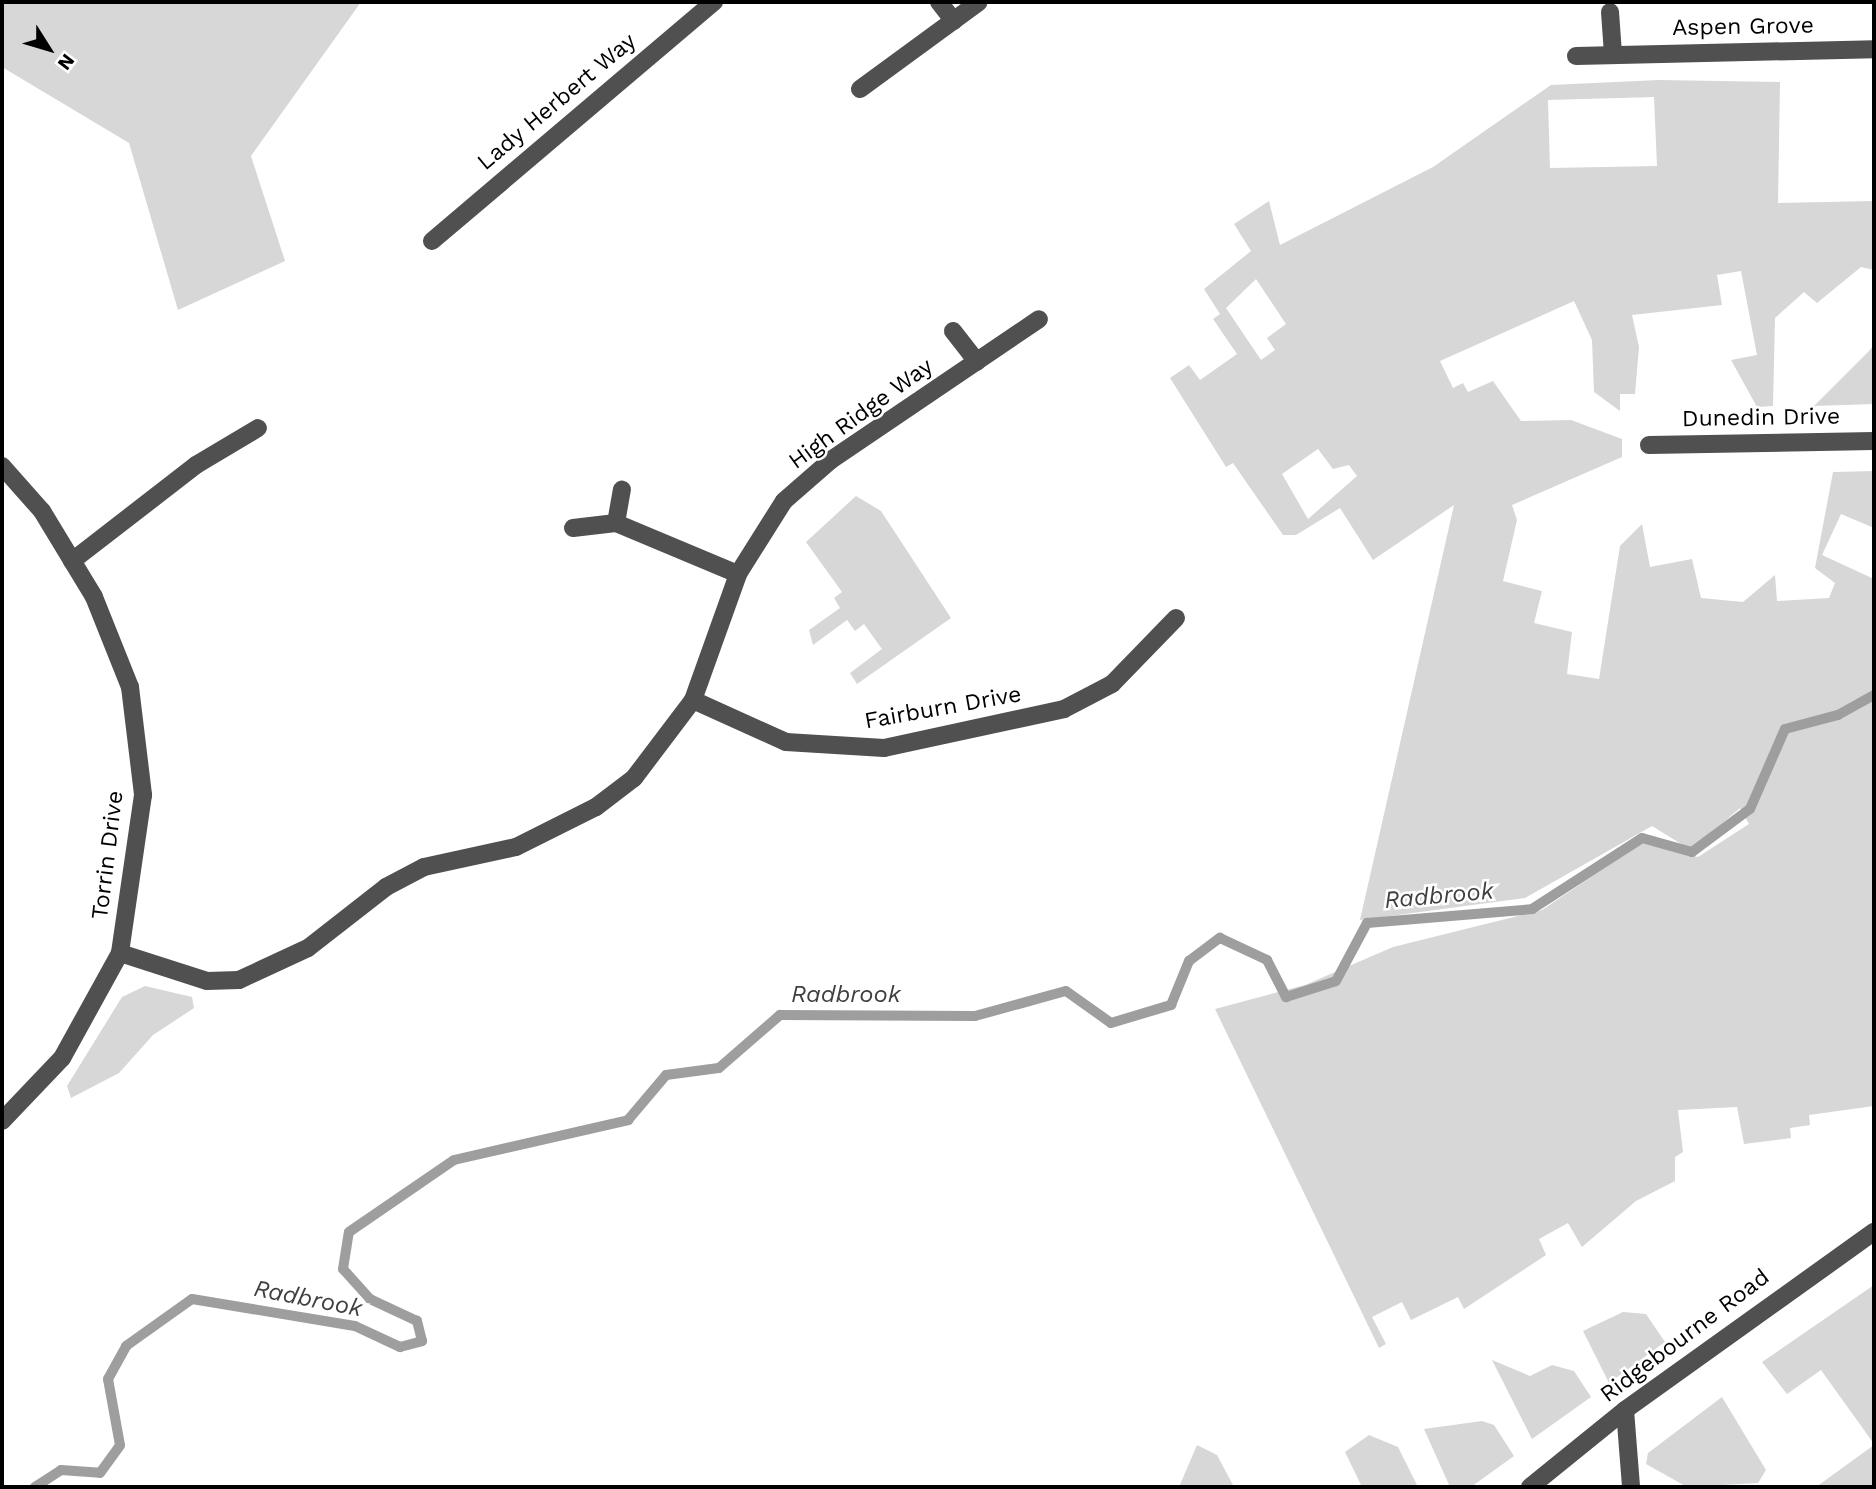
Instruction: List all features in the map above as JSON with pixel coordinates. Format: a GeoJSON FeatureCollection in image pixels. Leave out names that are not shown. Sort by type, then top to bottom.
{"type":"FeatureCollection","features":[{"type":"Feature","properties":{"kind":"street","name":"Lady Herbert Way"},"geometry":{"type":"LineString","coordinates":[[432,240],[713,2]]}},
{"type":"Feature","properties":{"kind":"street"},"geometry":{"type":"LineString","coordinates":[[939,2],[954,21]]}},
{"type":"Feature","properties":{"kind":"street"},"geometry":{"type":"LineString","coordinates":[[860,89],[979,2]]}},
{"type":"Feature","properties":{"kind":"street"},"geometry":{"type":"LineString","coordinates":[[1611,12],[1613,54]]}},
{"type":"Feature","properties":{"kind":"street","name":"Aspen Grove"},"geometry":{"type":"LineString","coordinates":[[1576,57],[1874,49]]}},
{"type":"Feature","properties":{"kind":"street","name":"High Ridge Way"},"geometry":{"type":"LineString","coordinates":[[120,953],[207,981],[239,980],[275,968],[424,867],[516,847],[596,807],[634,778],[693,700],[738,574],[785,502],[822,468],[1039,320]]}},
{"type":"Feature","properties":{"kind":"street"},"geometry":{"type":"LineString","coordinates":[[953,331],[976,362]]}},
{"type":"Feature","properties":{"kind":"street"},"geometry":{"type":"LineString","coordinates":[[72,561],[196,465],[258,428]]}},
{"type":"Feature","properties":{"kind":"street","name":"Dunedin Drive"},"geometry":{"type":"LineString","coordinates":[[1649,444],[1874,441]]}},
{"type":"Feature","properties":{"kind":"street","name":"Torrin Drive"},"geometry":{"type":"LineString","coordinates":[[2,466],[42,511],[99,610],[130,687],[143,795],[120,953],[62,1058],[2,1121]]}},
{"type":"Feature","properties":{"kind":"street"},"geometry":{"type":"LineString","coordinates":[[616,523],[622,490]]}},
{"type":"Feature","properties":{"kind":"street"},"geometry":{"type":"LineString","coordinates":[[573,528],[616,523],[738,574]]}},
{"type":"Feature","properties":{"kind":"street","name":"Fairburn Drive"},"geometry":{"type":"LineString","coordinates":[[693,700],[786,742],[884,748],[1064,709],[1112,684],[1176,618]]}},
{"type":"Feature","properties":{"kind":"street","name":"Ridgebourne Road"},"geometry":{"type":"LineString","coordinates":[[1530,1487],[1625,1410],[1874,1232]]}},
{"type":"Feature","properties":{"kind":"street"},"geometry":{"type":"LineString","coordinates":[[1625,1410],[1631,1487]]}},
{"type":"Feature","properties":{"kind":"shaded area"},"geometry":{"type":"Polygon","coordinates":[[[2,2],[361,2],[251,156],[285,261],[178,310],[129,143],[2,67],[2,2]]]}},
{"type":"Feature","properties":{"kind":"shaded area"},"geometry":{"type":"Polygon","coordinates":[[[1659,80],[1780,82],[1778,203],[1874,201],[1874,270],[1861,267],[1817,303],[1804,292],[1775,318],[1773,406],[1757,407],[1731,360],[1757,355],[1741,271],[1717,275],[1722,305],[1632,315],[1639,347],[1635,394],[1620,394],[1620,411],[1594,392],[1592,340],[1574,301],[1440,361],[1453,388],[1463,383],[1468,392],[1493,381],[1521,421],[1571,420],[1622,439],[1622,457],[1512,505],[1517,520],[1503,581],[1542,591],[1534,623],[1572,632],[1567,674],[1599,679],[1620,546],[1642,524],[1650,567],[1692,559],[1701,598],[1743,602],[1775,575],[1777,601],[1829,598],[1835,583],[1815,568],[1833,472],[1874,471],[1874,528],[1841,514],[1822,555],[1874,579],[1874,1106],[1809,1115],[1810,1125],[1790,1128],[1791,1138],[1744,1144],[1737,1107],[1678,1110],[1683,1152],[1675,1157],[1675,1181],[1636,1201],[1582,1247],[1568,1223],[1539,1239],[1546,1255],[1464,1309],[1458,1297],[1411,1320],[1402,1302],[1372,1317],[1386,1344],[1379,1348],[1215,1009],[1305,985],[1393,947],[1542,910],[1642,843],[1698,857],[1749,824],[1740,808],[1691,850],[1652,826],[1525,898],[1360,920],[1454,505],[1373,560],[1340,508],[1296,535],[1283,535],[1233,463],[1226,467],[1170,378],[1189,365],[1200,380],[1237,354],[1213,319],[1220,314],[1204,289],[1251,251],[1234,224],[1269,201],[1280,245],[1433,167],[1551,85],[1659,80]],[[1654,97],[1548,100],[1550,168],[1657,166],[1654,97]],[[1256,279],[1226,308],[1261,360],[1275,350],[1267,338],[1286,324],[1256,279]],[[1318,449],[1282,474],[1308,519],[1357,476],[1349,465],[1333,469],[1318,449]]]}},
{"type":"Feature","properties":{"kind":"shaded area"},"geometry":{"type":"Polygon","coordinates":[[[1874,345],[1874,404],[1814,406],[1868,352],[1874,345]]]}},
{"type":"Feature","properties":{"kind":"shaded area"},"geometry":{"type":"Polygon","coordinates":[[[856,496],[881,511],[951,618],[857,684],[850,673],[882,649],[864,624],[855,631],[847,620],[813,645],[809,630],[840,608],[834,598],[842,592],[806,542],[856,496]]]}},
{"type":"Feature","properties":{"kind":"shaded area"},"geometry":{"type":"Polygon","coordinates":[[[145,986],[192,997],[194,1008],[153,1035],[119,1073],[71,1098],[67,1086],[122,997],[145,986]]]}},
{"type":"Feature","properties":{"kind":"shaded area"},"geometry":{"type":"Polygon","coordinates":[[[1874,1285],[1874,1444],[1821,1370],[1787,1394],[1762,1362],[1874,1285]]]}},
{"type":"Feature","properties":{"kind":"shaded area"},"geometry":{"type":"Polygon","coordinates":[[[1623,1312],[1646,1314],[1665,1342],[1609,1383],[1583,1331],[1623,1312]]]}},
{"type":"Feature","properties":{"kind":"shaded area"},"geometry":{"type":"Polygon","coordinates":[[[1492,1360],[1530,1376],[1552,1365],[1574,1371],[1591,1397],[1532,1439],[1492,1360]]]}},
{"type":"Feature","properties":{"kind":"shaded area"},"geometry":{"type":"Polygon","coordinates":[[[1722,1397],[1766,1470],[1758,1483],[1687,1487],[1646,1464],[1648,1453],[1722,1397]]]}},
{"type":"Feature","properties":{"kind":"shaded area"},"geometry":{"type":"Polygon","coordinates":[[[1482,1421],[1494,1425],[1514,1456],[1471,1487],[1450,1487],[1424,1429],[1482,1421]]]}},
{"type":"Feature","properties":{"kind":"shaded area"},"geometry":{"type":"Polygon","coordinates":[[[1369,1435],[1398,1447],[1418,1487],[1362,1487],[1345,1452],[1369,1435]]]}},
{"type":"Feature","properties":{"kind":"shaded area"},"geometry":{"type":"Polygon","coordinates":[[[1197,1445],[1217,1455],[1234,1487],[1179,1487],[1197,1445]]]}},
{"type":"Feature","properties":{"kind":"shaded area"},"geometry":{"type":"Polygon","coordinates":[[[1874,1445],[1874,1487],[1816,1487],[1874,1445]]]}},
{"type":"Feature","properties":{"kind":"waterway","name":"Radbrook"},"geometry":{"type":"LineString","coordinates":[[35,1487],[61,1470],[100,1473],[120,1445],[108,1379],[126,1346],[192,1299],[355,1326],[400,1347],[422,1341],[417,1321],[370,1299],[343,1269],[349,1232],[454,1160],[628,1120],[666,1075],[719,1068],[780,1015],[975,1016],[1066,991],[1111,1023],[1171,1005],[1189,961],[1220,938],[1267,960],[1286,997],[1336,981],[1367,923],[1532,909],[1642,838],[1692,852],[1750,809],[1785,729],[1838,715],[1874,695]]}}]}
